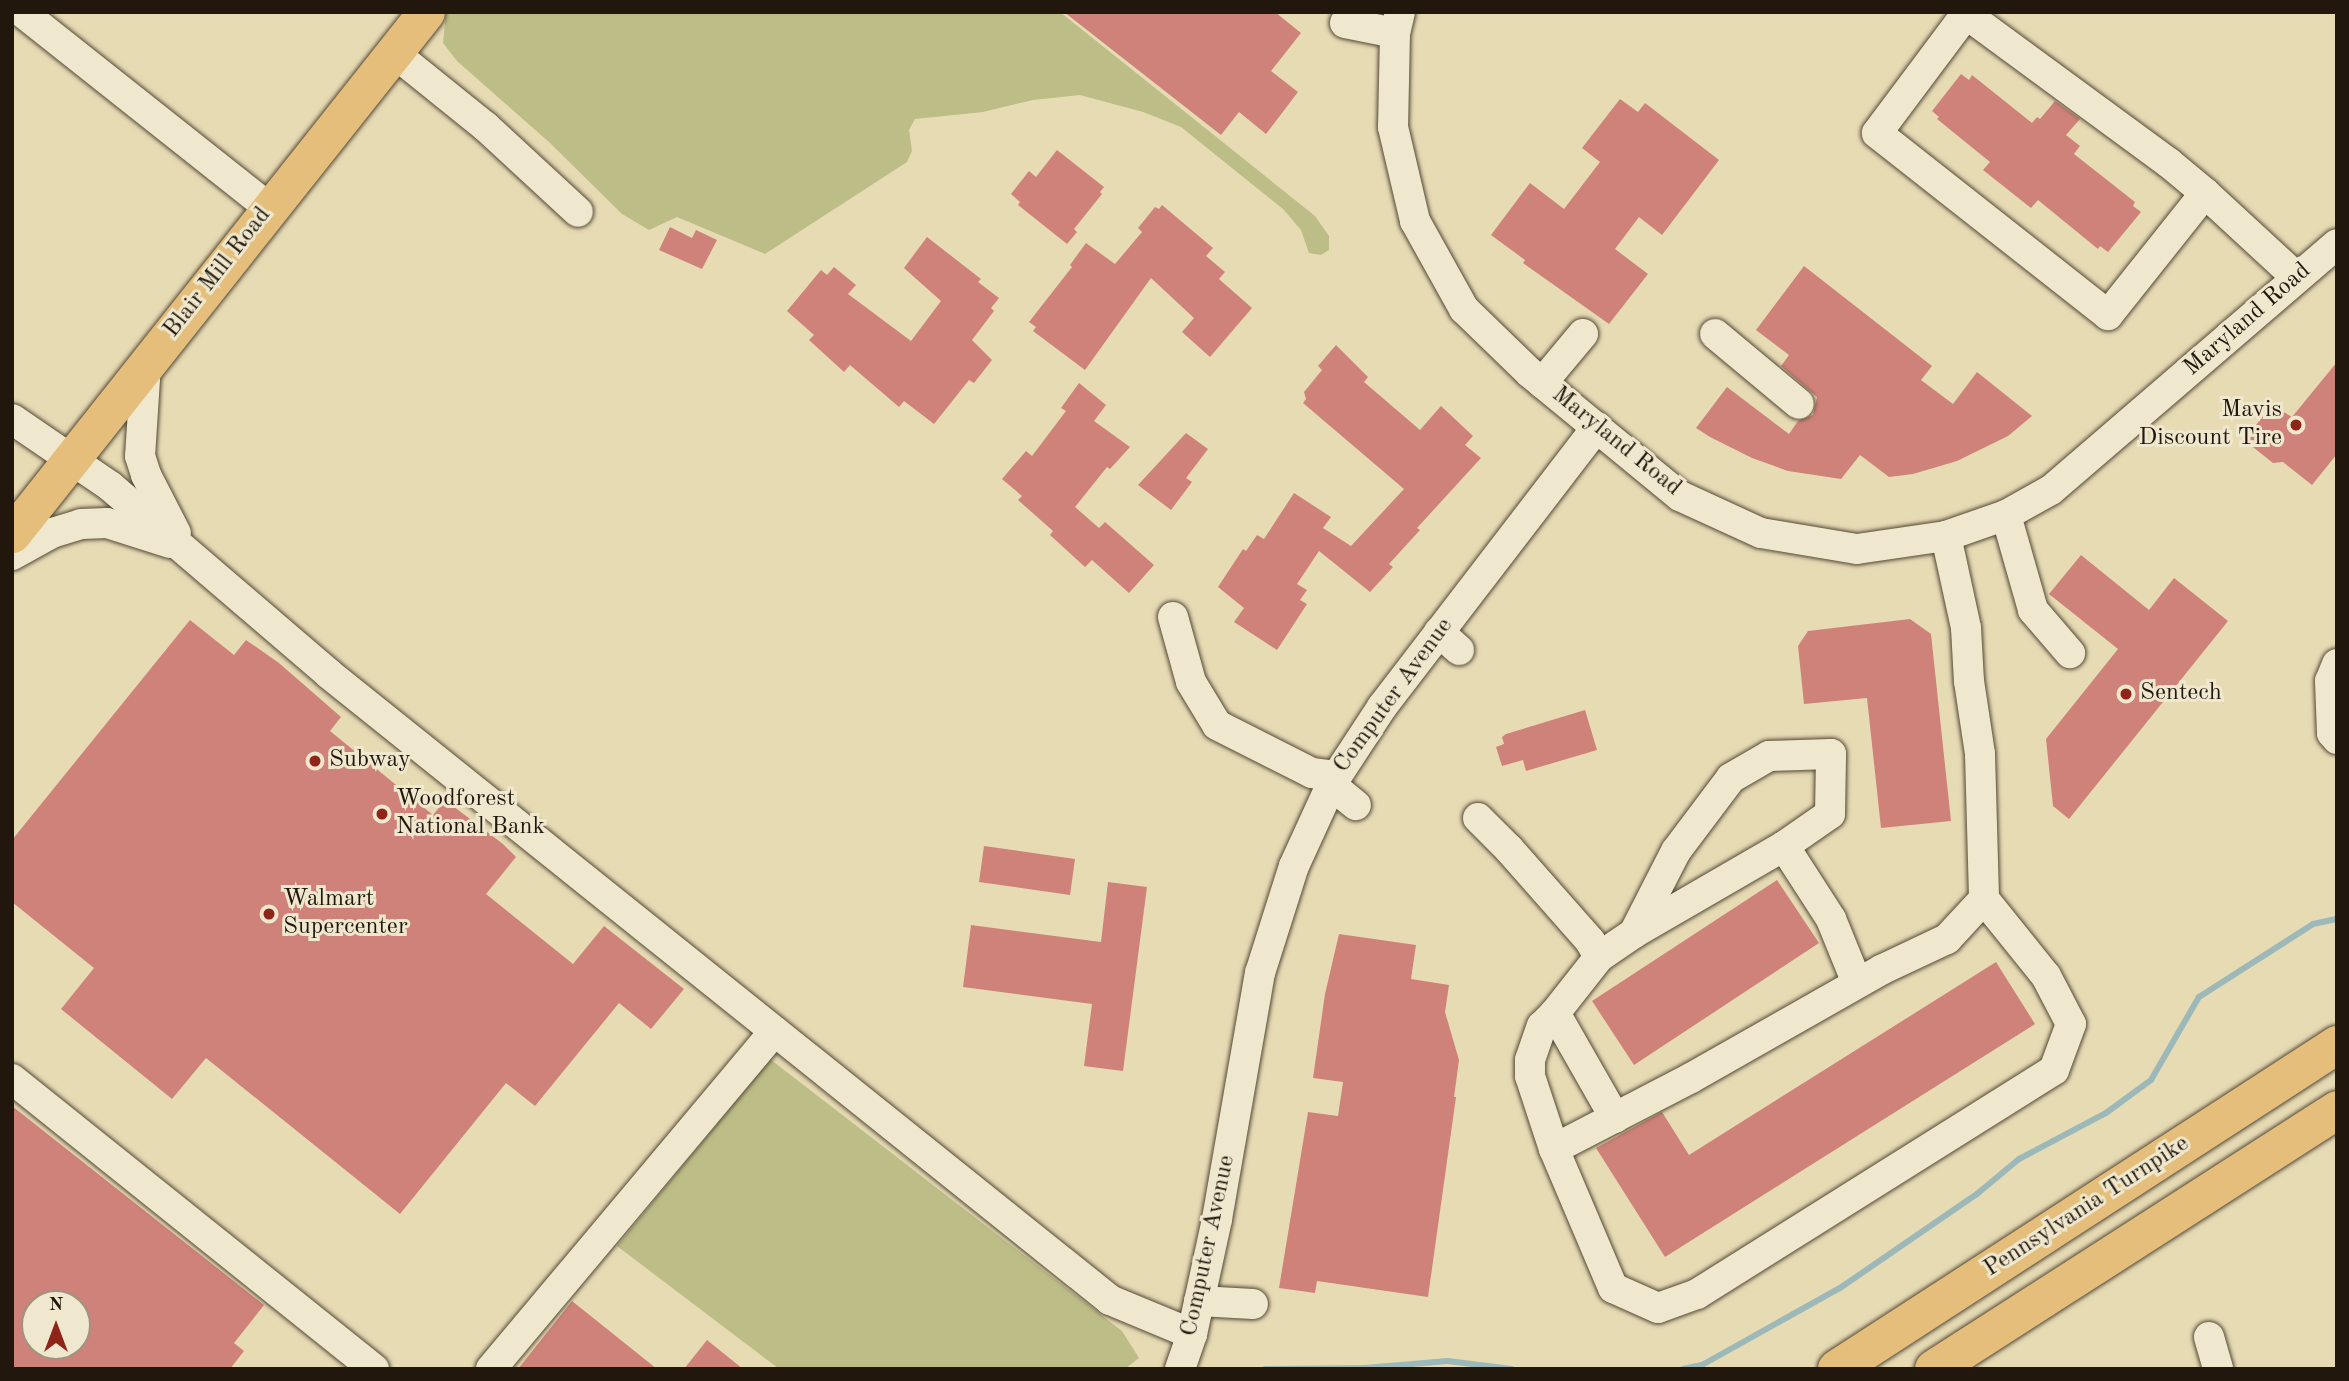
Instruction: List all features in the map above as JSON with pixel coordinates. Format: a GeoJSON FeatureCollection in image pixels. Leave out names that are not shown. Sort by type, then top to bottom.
{"type":"FeatureCollection","features":[{"type":"Feature","properties":{"kind":"highway","name":"Pennsylvania Turnpike"},"geometry":{"type":"LineString","coordinates":[[1837,1369],[2337,1045]]}},
{"type":"Feature","properties":{"kind":"highway"},"geometry":{"type":"LineString","coordinates":[[1934,1369],[2337,1110]]}},
{"type":"Feature","properties":{"kind":"main road","name":"Blair Mill Road"},"geometry":{"type":"LineString","coordinates":[[12,534],[425,12]]}},
{"type":"Feature","properties":{"kind":"street"},"geometry":{"type":"LineString","coordinates":[[12,13],[22,12],[269,208]]}},
{"type":"Feature","properties":{"kind":"street"},"geometry":{"type":"LineString","coordinates":[[2205,193],[2108,315],[1877,133],[1966,14],[2205,193],[2297,278]]}},
{"type":"Feature","properties":{"kind":"street"},"geometry":{"type":"LineString","coordinates":[[1345,23],[1397,22]]}},
{"type":"Feature","properties":{"kind":"street","name":"Maryland Road"},"geometry":{"type":"LineString","coordinates":[[1397,22],[1393,127],[1415,221],[1464,309],[1542,383],[1680,496],[1761,533],[1857,549],[1946,536],[2006,515],[2052,490],[2337,244]]}},
{"type":"Feature","properties":{"kind":"street"},"geometry":{"type":"LineString","coordinates":[[393,52],[486,127],[578,212]]}},
{"type":"Feature","properties":{"kind":"street"},"geometry":{"type":"LineString","coordinates":[[1542,383],[1583,334]]}},
{"type":"Feature","properties":{"kind":"street"},"geometry":{"type":"LineString","coordinates":[[1715,334],[1799,404]]}},
{"type":"Feature","properties":{"kind":"street"},"geometry":{"type":"LineString","coordinates":[[146,364],[140,456],[146,475],[185,549]]}},
{"type":"Feature","properties":{"kind":"street"},"geometry":{"type":"LineString","coordinates":[[12,419],[110,486],[329,674],[1110,1300],[1192,1334]]}},
{"type":"Feature","properties":{"kind":"street","name":"Computer Avenue"},"geometry":{"type":"LineString","coordinates":[[1180,1369],[1192,1334],[1199,1301],[1260,973],[1294,866],[1334,780],[1391,718],[1449,641],[1597,427]]}},
{"type":"Feature","properties":{"kind":"street"},"geometry":{"type":"LineString","coordinates":[[2006,515],[2033,610],[2070,653]]}},
{"type":"Feature","properties":{"kind":"street"},"geometry":{"type":"LineString","coordinates":[[12,555],[52,533],[81,524],[107,523],[185,549]]}},
{"type":"Feature","properties":{"kind":"street"},"geometry":{"type":"LineString","coordinates":[[1634,933],[1676,850],[1731,778],[1769,755],[1830,754],[1830,814],[1784,846],[1634,933],[1599,957],[1542,1026],[1530,1060],[1530,1076],[1554,1149],[1613,1288],[1658,1308],[1696,1294],[2054,1070],[2071,1024],[2046,976],[1984,899],[1980,754],[1969,681],[1966,628],[1946,536]]}},
{"type":"Feature","properties":{"kind":"street"},"geometry":{"type":"LineString","coordinates":[[1173,617],[1191,682],[1217,725],[1312,773],[1334,780],[1356,805]]}},
{"type":"Feature","properties":{"kind":"street"},"geometry":{"type":"LineString","coordinates":[[2337,664],[2330,681],[2332,733],[2337,739]]}},
{"type":"Feature","properties":{"kind":"street"},"geometry":{"type":"LineString","coordinates":[[1478,818],[1590,941],[1599,957]]}},
{"type":"Feature","properties":{"kind":"street"},"geometry":{"type":"LineString","coordinates":[[1784,846],[1831,919],[1857,984]]}},
{"type":"Feature","properties":{"kind":"street"},"geometry":{"type":"LineString","coordinates":[[1554,1149],[1857,984],[1947,939],[1984,899]]}},
{"type":"Feature","properties":{"kind":"street"},"geometry":{"type":"LineString","coordinates":[[1555,1013],[1615,1118]]}},
{"type":"Feature","properties":{"kind":"street"},"geometry":{"type":"LineString","coordinates":[[491,1369],[775,1031]]}},
{"type":"Feature","properties":{"kind":"street"},"geometry":{"type":"LineString","coordinates":[[12,1079],[374,1369]]}},
{"type":"Feature","properties":{"kind":"street"},"geometry":{"type":"LineString","coordinates":[[1199,1301],[1253,1304]]}},
{"type":"Feature","properties":{"kind":"street"},"geometry":{"type":"LineString","coordinates":[[2209,1337],[2218,1369]]}},
{"type":"Feature","properties":{"kind":"green space"},"geometry":{"type":"Polygon","coordinates":[[[446,12],[1060,12],[1315,216],[1329,236],[1329,250],[1321,255],[1309,253],[1301,230],[1283,209],[1181,127],[1143,112],[1080,95],[1033,100],[983,112],[915,119],[909,130],[912,151],[907,162],[765,254],[677,217],[649,230],[622,214],[550,143],[457,61],[443,43],[446,12]]]}},
{"type":"Feature","properties":{"kind":"green space"},"geometry":{"type":"Polygon","coordinates":[[[770,1059],[1122,1331],[1139,1358],[1125,1369],[779,1369],[617,1246],[770,1059]]]}},
{"type":"Feature","properties":{"kind":"building"},"geometry":{"type":"Polygon","coordinates":[[[1064,12],[1275,12],[1301,33],[1271,71],[1298,92],[1266,134],[1239,112],[1221,135],[1064,12]]]}},
{"type":"Feature","properties":{"kind":"building"},"geometry":{"type":"Polygon","coordinates":[[[1961,74],[1969,80],[1972,75],[2032,123],[2037,117],[2040,119],[2055,101],[2080,119],[2066,135],[2080,146],[2074,154],[2135,202],[2133,206],[2141,212],[2108,252],[2100,246],[2098,249],[2038,200],[2031,208],[1983,170],[1990,162],[1937,119],[1939,117],[1932,111],[1961,74]]]}},
{"type":"Feature","properties":{"kind":"building"},"geometry":{"type":"Polygon","coordinates":[[[1620,99],[1638,112],[1645,103],[1719,160],[1662,235],[1639,217],[1615,249],[1648,274],[1609,324],[1523,263],[1525,260],[1491,235],[1530,183],[1564,209],[1600,162],[1582,148],[1620,99]]]}},
{"type":"Feature","properties":{"kind":"building"},"geometry":{"type":"Polygon","coordinates":[[[1057,150],[1104,187],[1100,192],[1102,194],[1074,229],[1077,232],[1067,244],[1018,205],[1020,202],[1011,194],[1029,171],[1036,177],[1057,150]]]}},
{"type":"Feature","properties":{"kind":"building"},"geometry":{"type":"Polygon","coordinates":[[[1162,205],[1213,248],[1206,256],[1225,272],[1219,279],[1252,308],[1210,357],[1182,332],[1194,318],[1151,278],[1085,370],[1033,331],[1036,327],[1029,322],[1072,267],[1070,265],[1086,243],[1115,264],[1142,232],[1138,228],[1155,207],[1159,209],[1162,205]]]}},
{"type":"Feature","properties":{"kind":"building"},"geometry":{"type":"Polygon","coordinates":[[[670,227],[692,238],[696,230],[717,240],[702,269],[659,250],[670,227]]]}},
{"type":"Feature","properties":{"kind":"building"},"geometry":{"type":"Polygon","coordinates":[[[927,237],[981,279],[978,282],[999,298],[991,308],[994,311],[972,340],[992,360],[974,383],[969,380],[934,424],[904,401],[899,407],[850,365],[844,372],[809,340],[814,335],[787,311],[821,270],[827,275],[834,267],[856,285],[848,294],[911,341],[941,301],[904,268],[927,237]]]}},
{"type":"Feature","properties":{"kind":"building"},"geometry":{"type":"Polygon","coordinates":[[[1804,266],[1932,366],[1921,380],[1953,404],[1977,372],[2032,416],[2008,436],[1957,461],[1913,474],[1889,477],[1860,455],[1841,479],[1788,471],[1752,458],[1696,428],[1727,387],[1789,434],[1798,421],[1813,415],[1817,397],[1781,366],[1789,355],[1756,330],[1804,266]]]}},
{"type":"Feature","properties":{"kind":"building"},"geometry":{"type":"Polygon","coordinates":[[[1336,345],[1368,377],[1364,382],[1420,430],[1441,406],[1473,436],[1465,445],[1481,458],[1417,528],[1420,530],[1389,564],[1393,567],[1370,592],[1319,551],[1297,584],[1307,590],[1300,600],[1307,604],[1277,650],[1234,622],[1244,608],[1218,587],[1243,549],[1246,551],[1257,535],[1264,539],[1294,493],[1331,517],[1323,528],[1351,546],[1404,489],[1303,403],[1306,399],[1304,392],[1322,370],[1318,366],[1336,345]]]}},
{"type":"Feature","properties":{"kind":"building","name":"Mavis Discount Tire"},"geometry":{"type":"Polygon","coordinates":[[[2337,362],[2337,454],[2312,485],[2283,462],[2273,463],[2244,440],[2272,405],[2292,417],[2337,362]]]}},
{"type":"Feature","properties":{"kind":"building"},"geometry":{"type":"Polygon","coordinates":[[[1079,383],[1106,405],[1094,421],[1130,447],[1110,469],[1107,467],[1075,507],[1099,528],[1105,522],[1154,565],[1129,593],[1092,560],[1085,567],[1050,535],[1053,531],[1018,500],[1022,496],[1002,479],[1026,451],[1032,456],[1066,411],[1061,408],[1079,383]]]}},
{"type":"Feature","properties":{"kind":"building"},"geometry":{"type":"Polygon","coordinates":[[[1186,433],[1208,449],[1186,478],[1192,482],[1171,510],[1138,485],[1186,433]]]}},
{"type":"Feature","properties":{"kind":"building","name":"Sentech"},"geometry":{"type":"Polygon","coordinates":[[[2081,555],[2149,610],[2174,578],[2228,621],[2069,819],[2053,806],[2046,739],[2118,649],[2049,594],[2081,555]]]}},
{"type":"Feature","properties":{"kind":"building"},"geometry":{"type":"Polygon","coordinates":[[[1910,619],[1931,634],[1951,821],[1881,828],[1867,698],[1804,704],[1798,646],[1808,631],[1910,619]]]}},
{"type":"Feature","properties":{"kind":"building","name":"Walmart Supercenter"},"geometry":{"type":"Polygon","coordinates":[[[190,620],[234,655],[246,640],[279,663],[341,717],[330,731],[433,815],[445,800],[503,844],[516,857],[486,894],[573,964],[604,926],[684,989],[651,1029],[619,1003],[535,1106],[506,1083],[400,1214],[206,1058],[172,1099],[61,1009],[94,968],[12,902],[12,840],[190,620]]]}},
{"type":"Feature","properties":{"kind":"building"},"geometry":{"type":"Polygon","coordinates":[[[1585,710],[1597,750],[1526,771],[1523,760],[1502,766],[1496,747],[1504,744],[1502,737],[1506,734],[1585,710]]]}},
{"type":"Feature","properties":{"kind":"building"},"geometry":{"type":"Polygon","coordinates":[[[984,846],[1075,859],[1070,895],[979,882],[984,846]]]}},
{"type":"Feature","properties":{"kind":"building"},"geometry":{"type":"Polygon","coordinates":[[[1777,880],[1819,943],[1634,1065],[1592,1001],[1777,880]]]}},
{"type":"Feature","properties":{"kind":"building"},"geometry":{"type":"Polygon","coordinates":[[[1108,882],[1147,887],[1123,1071],[1084,1066],[1092,1004],[963,987],[971,925],[1101,942],[1108,882]]]}},
{"type":"Feature","properties":{"kind":"building"},"geometry":{"type":"Polygon","coordinates":[[[1339,934],[1416,945],[1411,979],[1449,985],[1445,1012],[1459,1060],[1428,1297],[1317,1281],[1315,1293],[1279,1288],[1308,1112],[1338,1116],[1343,1082],[1313,1078],[1325,994],[1339,934]]]}},
{"type":"Feature","properties":{"kind":"building"},"geometry":{"type":"Polygon","coordinates":[[[1996,962],[2035,1024],[1665,1257],[1596,1148],[1662,1112],[1689,1155],[1996,962]]]}},
{"type":"Feature","properties":{"kind":"building"},"geometry":{"type":"Polygon","coordinates":[[[12,1106],[264,1305],[234,1343],[244,1351],[230,1369],[12,1369],[12,1106]]]}},
{"type":"Feature","properties":{"kind":"building"},"geometry":{"type":"Polygon","coordinates":[[[572,1301],[657,1369],[518,1369],[572,1301]]]}},
{"type":"Feature","properties":{"kind":"building"},"geometry":{"type":"Polygon","coordinates":[[[707,1340],[743,1369],[684,1369],[707,1340]]]}},
{"type":"Feature","properties":{"kind":"waterway"},"geometry":{"type":"LineString","coordinates":[[1683,1369],[1702,1365],[1840,1288],[1977,1194],[2019,1159],[2106,1113],[2151,1080],[2199,997],[2313,924],[2337,919]]}},
{"type":"Feature","properties":{"kind":"waterway"},"geometry":{"type":"LineString","coordinates":[[1265,1369],[1365,1368],[1448,1361],[1512,1369]]}},
{"type":"Feature","properties":{"kind":"place","name":"Mavis Discount Tire"},"geometry":{"type":"Point","coordinates":[2296,425]}},
{"type":"Feature","properties":{"kind":"place","name":"Sentech"},"geometry":{"type":"Point","coordinates":[2126,694]}},
{"type":"Feature","properties":{"kind":"place","name":"Subway"},"geometry":{"type":"Point","coordinates":[315,761]}},
{"type":"Feature","properties":{"kind":"place","name":"Woodforest National Bank"},"geometry":{"type":"Point","coordinates":[382,814]}},
{"type":"Feature","properties":{"kind":"place","name":"Walmart Supercenter"},"geometry":{"type":"Point","coordinates":[269,914]}}]}
